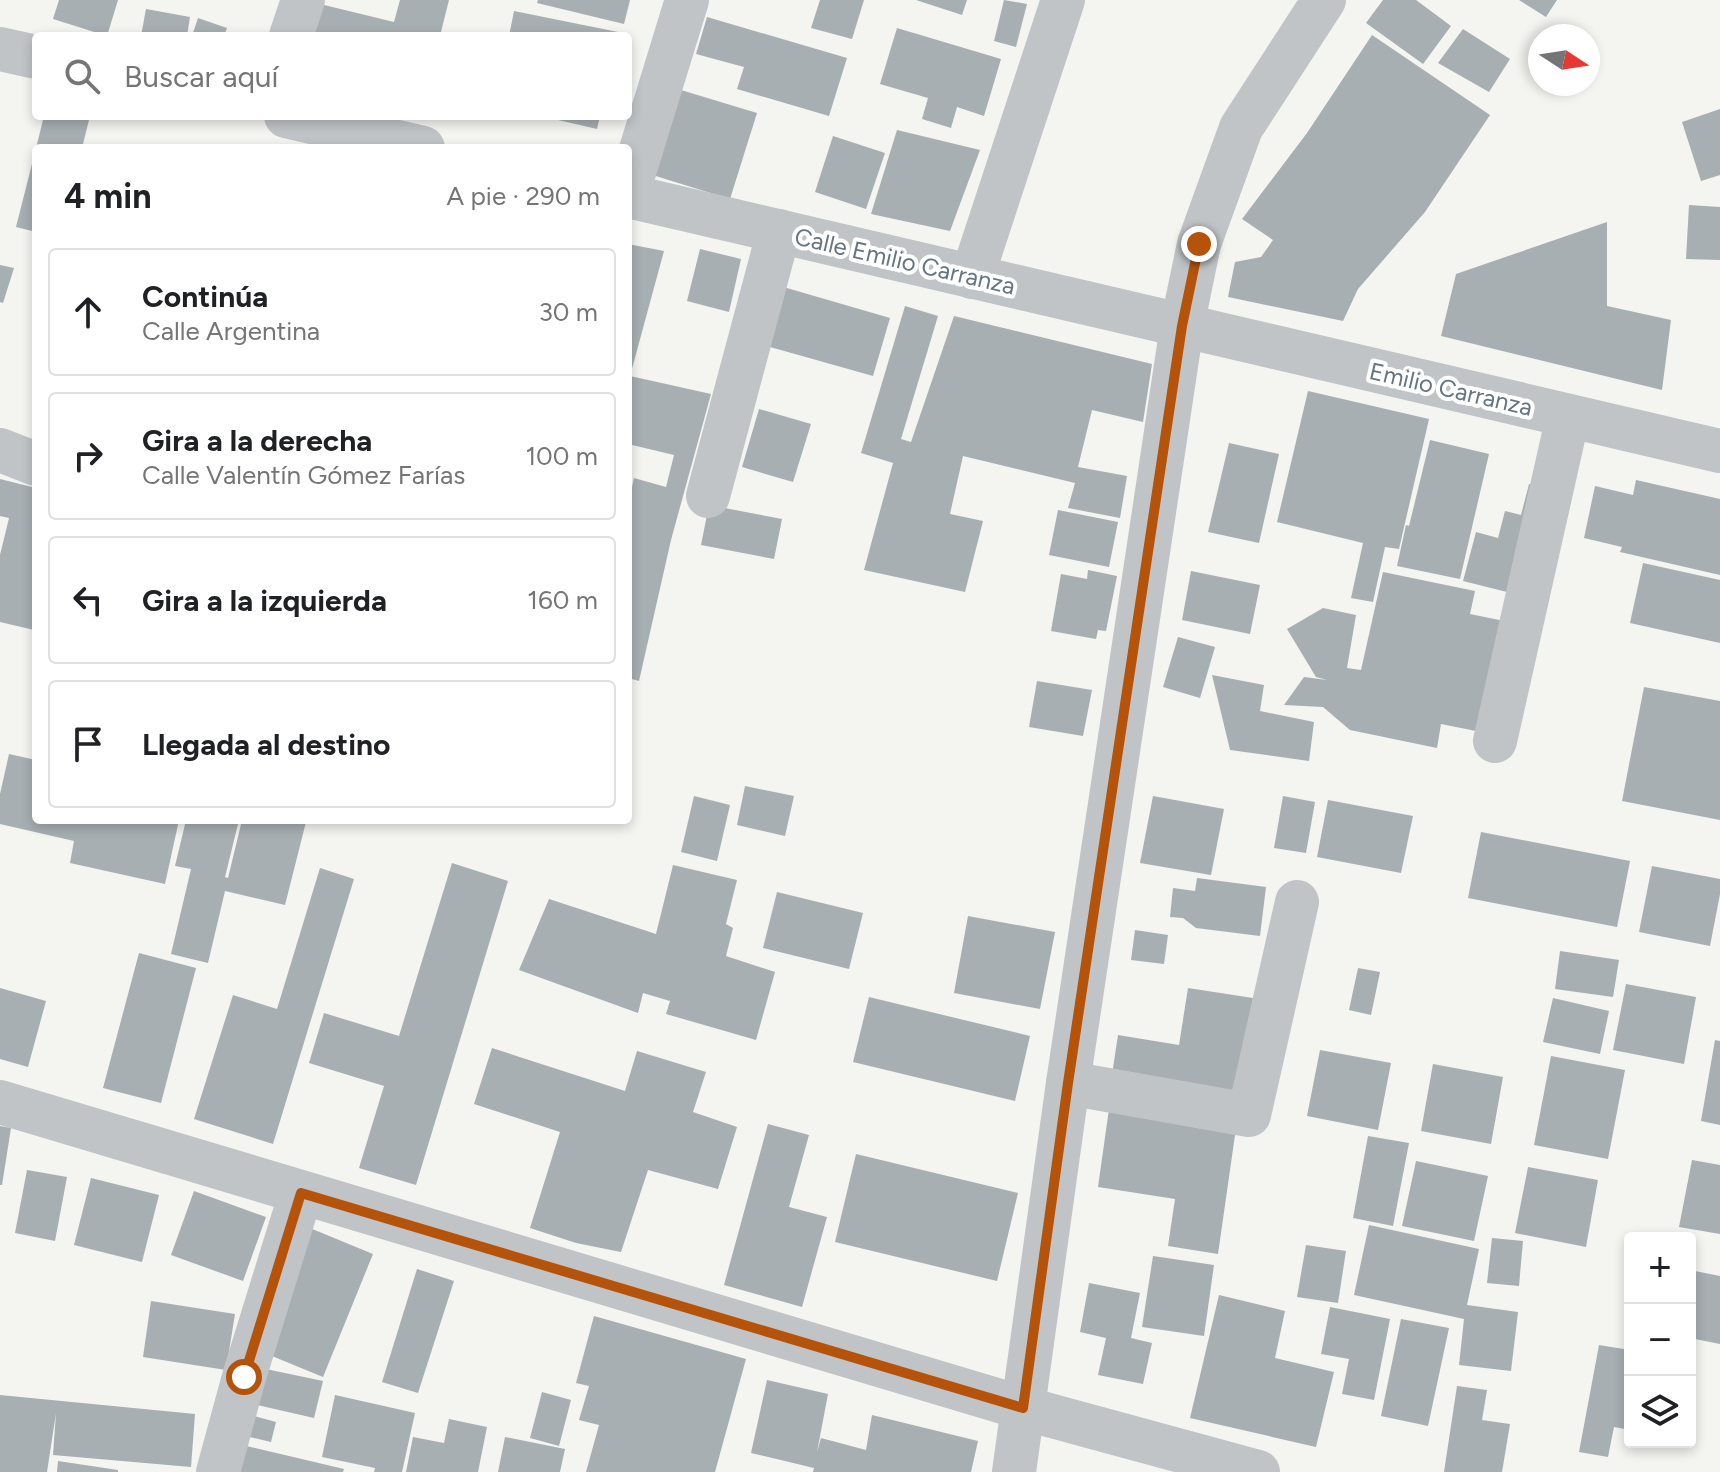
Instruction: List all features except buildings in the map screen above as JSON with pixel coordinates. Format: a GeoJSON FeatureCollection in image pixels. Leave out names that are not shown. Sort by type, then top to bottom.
{"type":"FeatureCollection","features":[{"type":"Feature","properties":{"kind":"street"},"geometry":{"type":"LineString","coordinates":[[292,32],[303,0]]}},
{"type":"Feature","properties":{"kind":"street"},"geometry":{"type":"LineString","coordinates":[[632,181],[687,0]]}},
{"type":"Feature","properties":{"kind":"street"},"geometry":{"type":"LineString","coordinates":[[972,277],[1063,0]]}},
{"type":"Feature","properties":{"kind":"street"},"geometry":{"type":"LineString","coordinates":[[1014,1472],[1068,1083],[1182,326],[1199,244],[1241,128],[1324,0]]}},
{"type":"Feature","properties":{"kind":"street"},"geometry":{"type":"LineString","coordinates":[[0,49],[32,56]]}},
{"type":"Feature","properties":{"kind":"street"},"geometry":{"type":"LineString","coordinates":[[303,120],[406,144]]}},
{"type":"Feature","properties":{"kind":"street","name":"Calle Emilio Carranza"},"geometry":{"type":"LineString","coordinates":[[632,195],[1182,326]]}},
{"type":"Feature","properties":{"kind":"street"},"geometry":{"type":"LineString","coordinates":[[708,496],[779,231]]}},
{"type":"Feature","properties":{"kind":"street","name":"Emilio Carranza"},"geometry":{"type":"LineString","coordinates":[[1182,326],[1720,451]]}},
{"type":"Feature","properties":{"kind":"street"},"geometry":{"type":"LineString","coordinates":[[1495,741],[1568,416]]}},
{"type":"Feature","properties":{"kind":"street"},"geometry":{"type":"LineString","coordinates":[[0,450],[32,462]]}},
{"type":"Feature","properties":{"kind":"street"},"geometry":{"type":"LineString","coordinates":[[1068,1083],[1249,1115],[1297,902]]}},
{"type":"Feature","properties":{"kind":"street"},"geometry":{"type":"LineString","coordinates":[[0,1102],[1023,1408],[1258,1472]]}},
{"type":"Feature","properties":{"kind":"street"},"geometry":{"type":"LineString","coordinates":[[218,1472],[301,1193]]}},
{"type":"Feature","properties":{"kind":"route"},"geometry":{"type":"LineString","coordinates":[[244,1377],[301,1193],[1023,1408],[1068,1083],[1182,326],[1199,244]]}}]}
